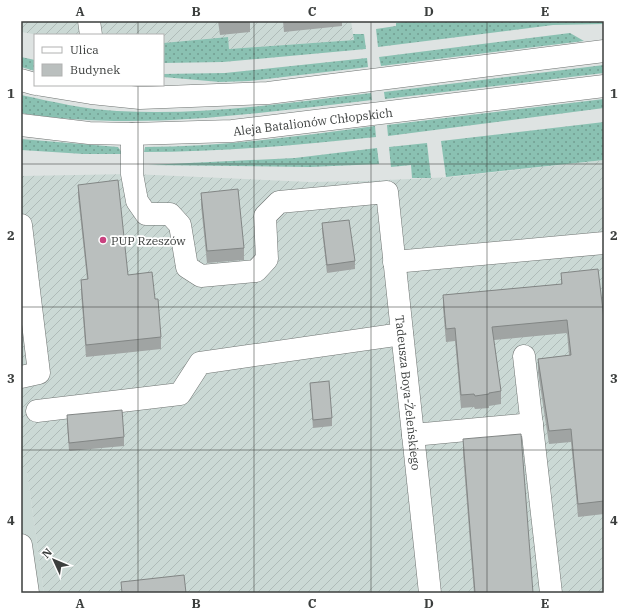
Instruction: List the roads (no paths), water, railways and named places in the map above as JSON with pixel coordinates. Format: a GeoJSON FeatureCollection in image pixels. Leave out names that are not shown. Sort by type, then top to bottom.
{"type":"FeatureCollection","features":[{"type":"Feature","properties":{"kind":"main road"},"geometry":{"type":"LineString","coordinates":[[89,21],[91,34]]}},
{"type":"Feature","properties":{"kind":"main road"},"geometry":{"type":"LineString","coordinates":[[54,86],[92,89],[140,98],[268,93],[604,51]]}},
{"type":"Feature","properties":{"kind":"main road"},"geometry":{"type":"LineString","coordinates":[[21,80],[34,84]]}},
{"type":"Feature","properties":{"kind":"main road","name":"Aleja Batalionów Chłopskich"},"geometry":{"type":"LineString","coordinates":[[21,125],[88,133],[132,134],[232,131],[604,86]]}},
{"type":"Feature","properties":{"kind":"main road","name":"Tadeusza Boya-Żeleńskiego"},"geometry":{"type":"LineString","coordinates":[[132,134],[132,174],[138,201],[146,214],[170,214],[180,225],[187,267],[201,276],[256,271],[267,259],[265,216],[279,202],[387,192],[430,593]]}},
{"type":"Feature","properties":{"kind":"main road"},"geometry":{"type":"LineString","coordinates":[[21,224],[40,373],[21,377]]}},
{"type":"Feature","properties":{"kind":"main road"},"geometry":{"type":"LineString","coordinates":[[394,262],[604,243]]}},
{"type":"Feature","properties":{"kind":"main road"},"geometry":{"type":"LineString","coordinates":[[37,411],[180,394],[200,363],[402,334]]}},
{"type":"Feature","properties":{"kind":"main road"},"geometry":{"type":"LineString","coordinates":[[524,356],[551,593]]}},
{"type":"Feature","properties":{"kind":"main road"},"geometry":{"type":"LineString","coordinates":[[413,435],[532,424]]}},
{"type":"Feature","properties":{"kind":"main road"},"geometry":{"type":"LineString","coordinates":[[21,545],[28,593]]}},
{"type":"Feature","properties":{"kind":"place","name":"PUP Rzeszów"},"geometry":{"type":"Point","coordinates":[103,240]}}]}
